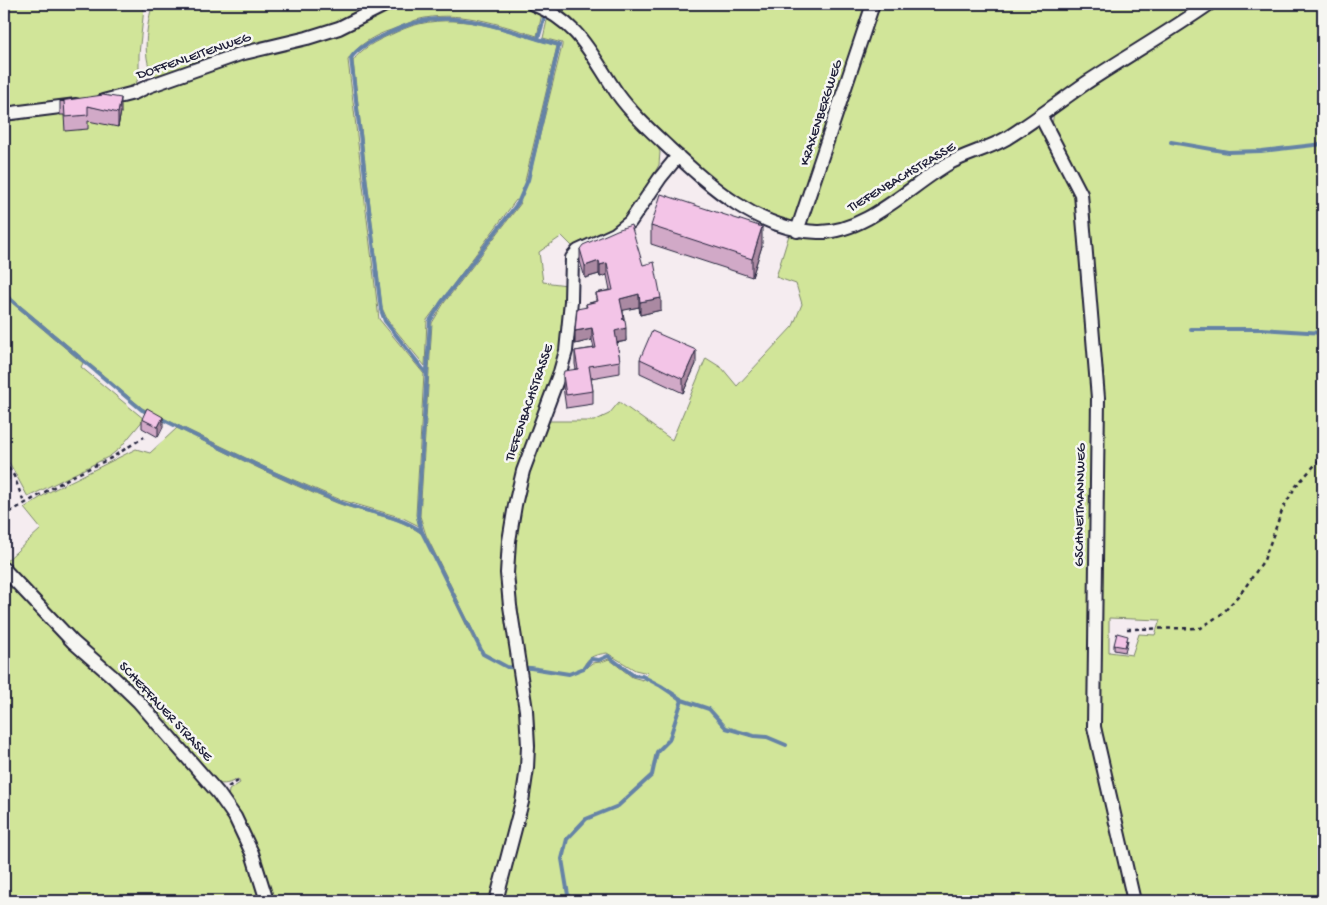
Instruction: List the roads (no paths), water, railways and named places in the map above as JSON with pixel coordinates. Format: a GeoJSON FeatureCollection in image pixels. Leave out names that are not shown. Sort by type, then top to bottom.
{"type":"FeatureCollection","features":[{"type":"Feature","properties":{"kind":"street","name":"DOFFENLEITENWEG"},"geometry":{"type":"LineString","coordinates":[[4,114],[109,100],[134,93],[240,54],[307,38],[339,28],[388,4]]}},
{"type":"Feature","properties":{"kind":"street"},"geometry":{"type":"LineString","coordinates":[[533,4],[561,20],[581,37],[618,93],[641,122],[678,156]]}},
{"type":"Feature","properties":{"kind":"street","name":"KRAXENBERGWEG"},"geometry":{"type":"LineString","coordinates":[[797,231],[873,4]]}},
{"type":"Feature","properties":{"kind":"street","name":"TIEFENBACHSTRASSE"},"geometry":{"type":"LineString","coordinates":[[496,901],[522,802],[528,746],[524,693],[510,606],[507,573],[509,541],[523,470],[566,351],[571,301],[572,258],[578,251],[615,234],[630,222],[660,178],[678,156],[725,197],[778,225],[797,231],[821,232],[842,229],[865,220],[948,164],[1006,138],[1075,90],[1209,4]]}},
{"type":"Feature","properties":{"kind":"street","name":"GSCHNEITMANNWEG"},"geometry":{"type":"LineString","coordinates":[[1040,115],[1081,194],[1098,398],[1094,727],[1134,901]]}},
{"type":"Feature","properties":{"kind":"street","name":"SCHEFFAUER STRASSE"},"geometry":{"type":"LineString","coordinates":[[4,568],[73,642],[114,677],[139,702],[218,793],[235,817],[244,835],[268,901]]}},
{"type":"Feature","properties":{"kind":"waterway"},"geometry":{"type":"LineString","coordinates":[[545,15],[538,39],[559,45],[528,180],[518,203],[441,303],[430,321],[418,517],[422,532],[483,654],[507,667],[531,668],[569,674],[584,668],[591,659],[599,660],[608,656],[633,675],[642,676],[682,700],[709,709],[726,728],[754,736],[767,737],[786,745]]}},
{"type":"Feature","properties":{"kind":"waterway"},"geometry":{"type":"LineString","coordinates":[[426,373],[385,321],[381,310],[351,58],[362,47],[376,39],[410,24],[433,19],[479,22],[538,39]]}},
{"type":"Feature","properties":{"kind":"waterway"},"geometry":{"type":"LineString","coordinates":[[1171,142],[1228,152],[1261,151],[1323,144]]}},
{"type":"Feature","properties":{"kind":"waterway"},"geometry":{"type":"LineString","coordinates":[[4,294],[142,410],[149,413]]}},
{"type":"Feature","properties":{"kind":"waterway"},"geometry":{"type":"LineString","coordinates":[[1191,329],[1261,329],[1323,333]]}},
{"type":"Feature","properties":{"kind":"waterway"},"geometry":{"type":"LineString","coordinates":[[160,418],[315,491],[348,505],[392,517],[422,532]]}},
{"type":"Feature","properties":{"kind":"waterway"},"geometry":{"type":"LineString","coordinates":[[569,901],[562,859],[567,839],[586,819],[618,806],[652,775],[657,752],[669,740],[682,700]]}}]}
